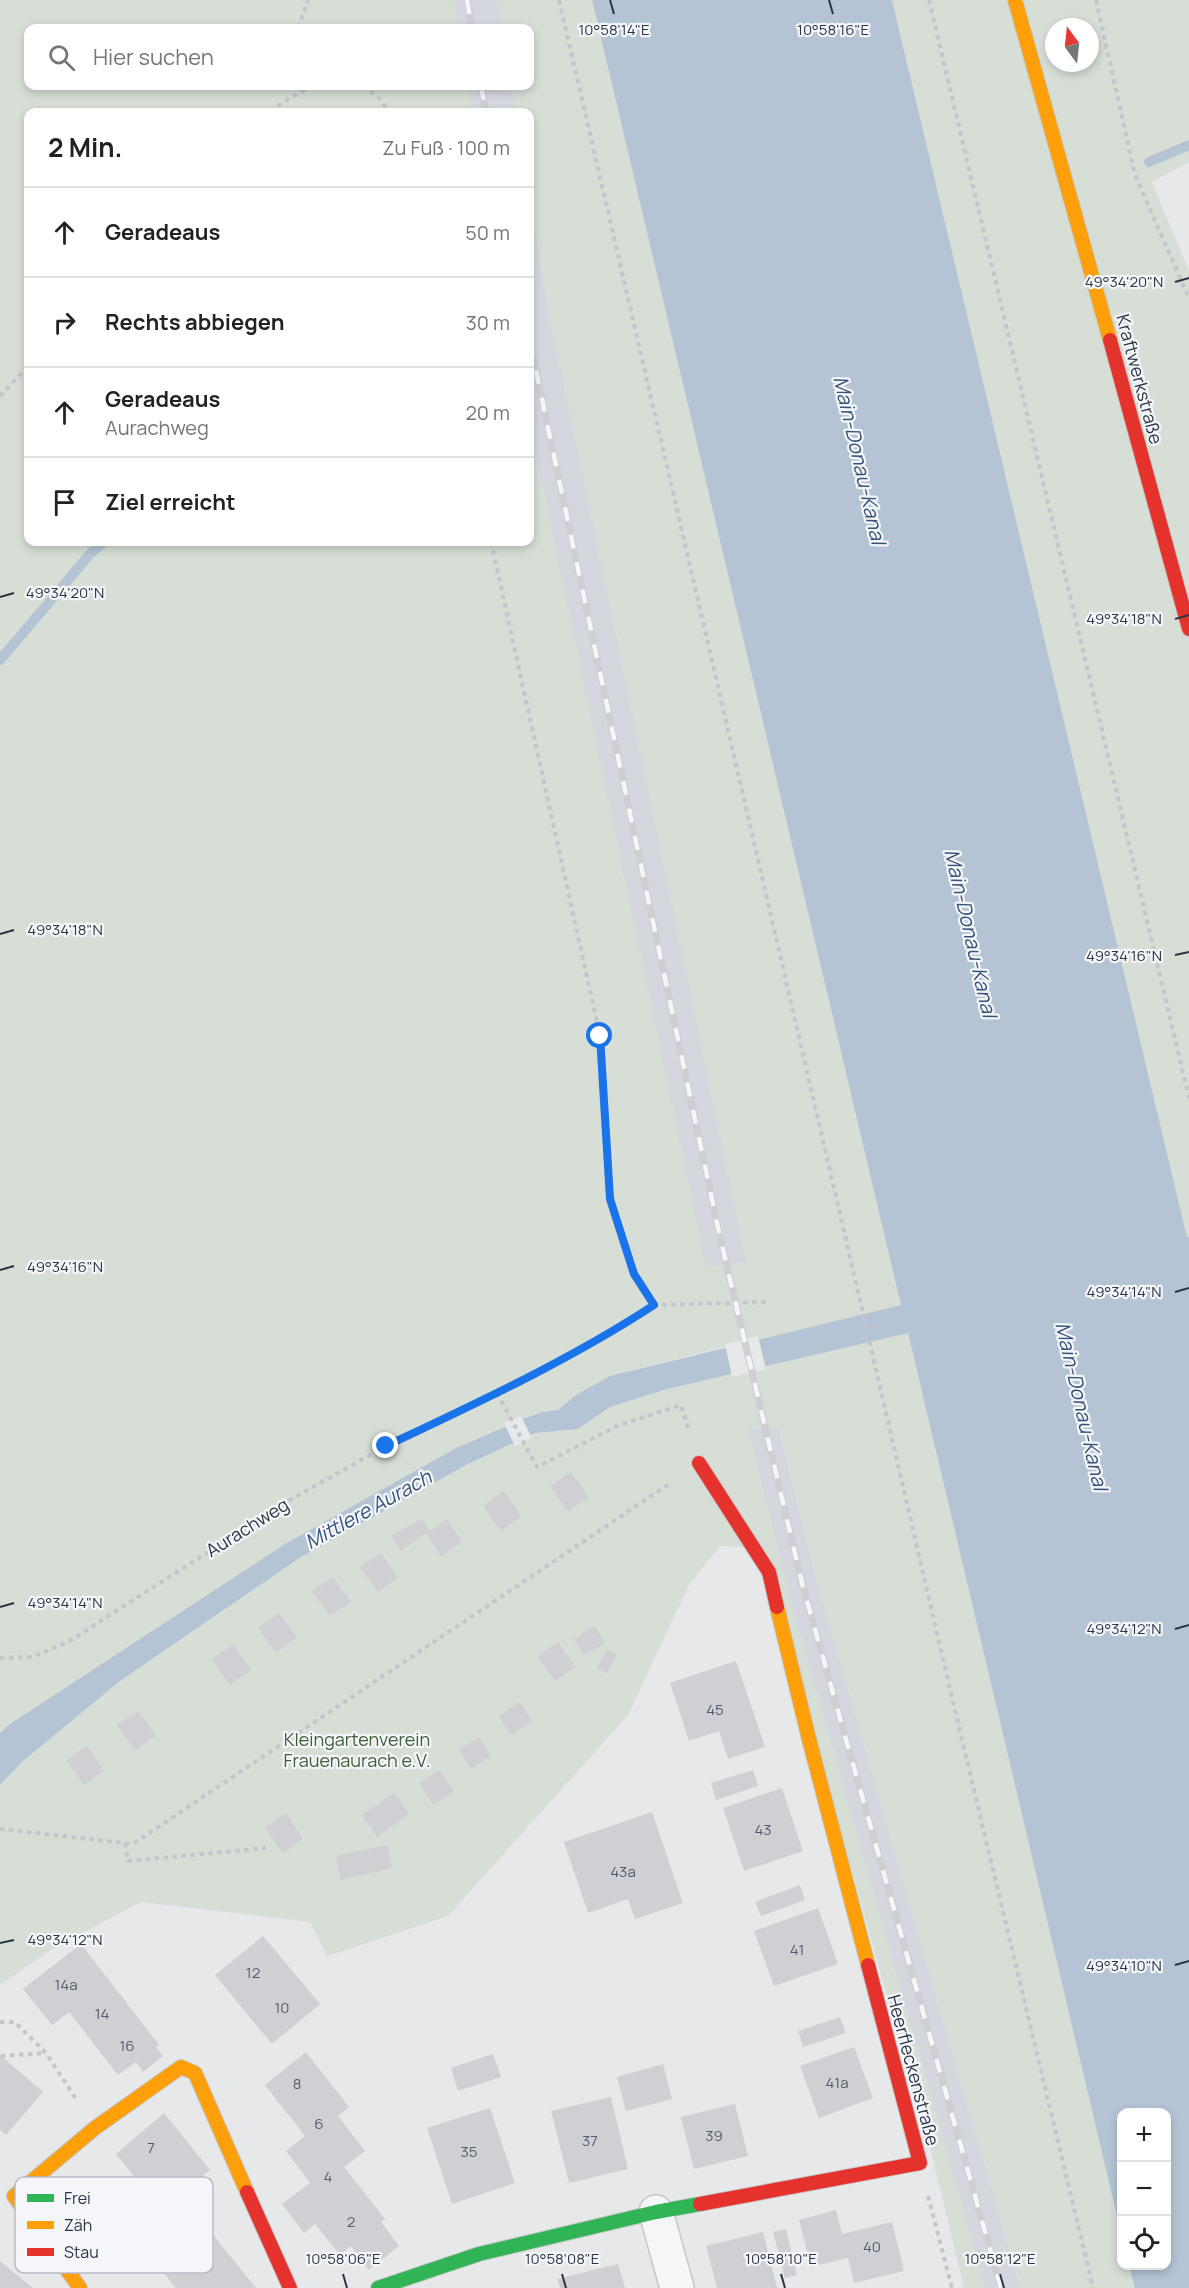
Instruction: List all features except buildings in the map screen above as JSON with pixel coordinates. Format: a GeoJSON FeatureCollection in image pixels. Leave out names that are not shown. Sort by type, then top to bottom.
{"type":"FeatureCollection","features":[{"type":"Feature","properties":{"kind":"street","name":"Kraftwerkstraße"},"geometry":{"type":"LineString","coordinates":[[1015,0],[1087,252],[1189,629]]}},
{"type":"Feature","properties":{"kind":"street","name":"Heerfleckenstraße"},"geometry":{"type":"LineString","coordinates":[[378,2288],[479,2254],[656,2212],[920,2163],[812,1751],[769,1572],[699,1463]]}},
{"type":"Feature","properties":{"kind":"street"},"geometry":{"type":"LineString","coordinates":[[36,2177],[94,2128],[181,2067],[195,2073],[290,2288]]}},
{"type":"Feature","properties":{"kind":"street"},"geometry":{"type":"LineString","coordinates":[[656,2212],[677,2288]]}},
{"type":"Feature","properties":{"kind":"street"},"geometry":{"type":"LineString","coordinates":[[69,2273],[80,2288]]}},
{"type":"Feature","properties":{"kind":"path"},"geometry":{"type":"LineString","coordinates":[[300,24],[309,0]]}},
{"type":"Feature","properties":{"kind":"path"},"geometry":{"type":"LineString","coordinates":[[559,0],[952,1698],[1093,2288]]}},
{"type":"Feature","properties":{"kind":"path"},"geometry":{"type":"LineString","coordinates":[[928,0],[1189,1098]]}},
{"type":"Feature","properties":{"kind":"path"},"geometry":{"type":"LineString","coordinates":[[1096,0],[1135,175],[1189,298]]}},
{"type":"Feature","properties":{"kind":"path"},"geometry":{"type":"LineString","coordinates":[[277,108],[302,90]]}},
{"type":"Feature","properties":{"kind":"path"},"geometry":{"type":"LineString","coordinates":[[368,90],[379,98],[386,108]]}},
{"type":"Feature","properties":{"kind":"path"},"geometry":{"type":"LineString","coordinates":[[0,396],[24,370]]}},
{"type":"Feature","properties":{"kind":"path"},"geometry":{"type":"LineString","coordinates":[[492,546],[600,1036],[610,1199],[634,1274],[654,1305],[769,1302]]}},
{"type":"Feature","properties":{"kind":"path","name":"Aurachweg"},"geometry":{"type":"LineString","coordinates":[[0,1658],[32,1657],[68,1642],[283,1504],[386,1446],[497,1393],[628,1322],[654,1305]]}},
{"type":"Feature","properties":{"kind":"path"},"geometry":{"type":"LineString","coordinates":[[497,1393],[537,1467],[617,1426],[681,1405]]}},
{"type":"Feature","properties":{"kind":"path"},"geometry":{"type":"LineString","coordinates":[[0,1829],[132,1844],[699,1463]]}},
{"type":"Feature","properties":{"kind":"path"},"geometry":{"type":"LineString","coordinates":[[125,1843],[128,1861],[266,1848]]}},
{"type":"Feature","properties":{"kind":"path"},"geometry":{"type":"LineString","coordinates":[[0,2022],[15,2022],[46,2053],[94,2128]]}},
{"type":"Feature","properties":{"kind":"path"},"geometry":{"type":"LineString","coordinates":[[1,2056],[46,2053]]}},
{"type":"Feature","properties":{"kind":"path"},"geometry":{"type":"LineString","coordinates":[[920,2163],[952,2288]]}},
{"type":"Feature","properties":{"kind":"shaded area"},"geometry":{"type":"Polygon","coordinates":[[[454,0],[497,0],[501,24],[457,24],[454,0]]]}},
{"type":"Feature","properties":{"kind":"shaded area"},"geometry":{"type":"Polygon","coordinates":[[[469,90],[512,90],[515,108],[471,108],[469,90]]]}},
{"type":"Feature","properties":{"kind":"shaded area"},"geometry":{"type":"Polygon","coordinates":[[[534,221],[547,303],[747,1262],[705,1267],[534,447],[534,221]]]}},
{"type":"Feature","properties":{"kind":"shaded area"},"geometry":{"type":"Polygon","coordinates":[[[747,1428],[779,1429],[818,1586],[1020,2288],[985,2288],[790,1598],[747,1428]]]}},
{"type":"Feature","properties":{"kind":"green space","name":"Kleingartenverein Frauenaurach e.V."},"geometry":{"type":"Polygon","coordinates":[[[0,0],[454,0],[457,24],[24,24],[24,90],[469,90],[471,108],[24,108],[24,546],[534,546],[534,447],[706,1267],[746,1262],[547,303],[534,221],[534,108],[515,108],[512,90],[534,90],[534,24],[501,24],[497,0],[592,0],[1117,2216],[1117,2270],[1130,2270],[1135,2288],[1020,2288],[818,1586],[779,1429],[747,1428],[790,1598],[985,2288],[964,2288],[933,2159],[761,1548],[720,1546],[689,1585],[628,1715],[448,1916],[327,1956],[310,1922],[141,1902],[52,1949],[0,1985],[0,1785],[23,1761],[120,1681],[298,1559],[468,1464],[535,1433],[578,1429],[610,1407],[667,1389],[728,1346],[610,1376],[576,1395],[558,1410],[542,1412],[523,1419],[456,1448],[285,1544],[10,1724],[0,1733],[0,0]]]}},
{"type":"Feature","properties":{"kind":"green space"},"geometry":{"type":"Polygon","coordinates":[[[892,0],[1189,0],[1189,162],[1152,182],[1189,271],[1189,1245],[892,0]]]}},
{"type":"Feature","properties":{"kind":"water"},"geometry":{"type":"Polygon","coordinates":[[[592,0],[892,0],[1187,1237],[1189,1237],[1189,2288],[1135,2288],[1130,2270],[1171,2270],[1171,2108],[1117,2108],[1117,2216],[908,1333],[667,1389],[610,1407],[578,1429],[535,1433],[468,1464],[298,1559],[120,1681],[23,1761],[0,1785],[0,1733],[10,1724],[285,1544],[456,1448],[523,1419],[542,1412],[558,1410],[576,1395],[610,1376],[901,1305],[592,0]]]}},
{"type":"Feature","properties":{"kind":"pier"},"geometry":{"type":"Polygon","coordinates":[[[758,1336],[766,1369],[732,1377],[725,1344],[758,1336]]]}},
{"type":"Feature","properties":{"kind":"pier"},"geometry":{"type":"Polygon","coordinates":[[[521,1416],[532,1438],[515,1446],[504,1423],[521,1416]]]}},
{"type":"Feature","properties":{"kind":"waterway"},"geometry":{"type":"LineString","coordinates":[[1149,162],[1189,145]]}},
{"type":"Feature","properties":{"kind":"waterway"},"geometry":{"type":"LineString","coordinates":[[0,660],[99,546]]}},
{"type":"Feature","properties":{"kind":"railway"},"geometry":{"type":"LineString","coordinates":[[467,0],[471,24]]}},
{"type":"Feature","properties":{"kind":"railway"},"geometry":{"type":"LineString","coordinates":[[482,90],[485,108]]}},
{"type":"Feature","properties":{"kind":"railway"},"geometry":{"type":"LineString","coordinates":[[534,362],[720,1237],[803,1587],[1001,2288]]}},
{"type":"Feature","properties":{"kind":"traffic: fast"},"geometry":{"type":"LineString","coordinates":[[378,2288],[479,2254],[656,2212],[700,2204]]}},
{"type":"Feature","properties":{"kind":"traffic: slow"},"geometry":{"type":"LineString","coordinates":[[1015,0],[1110,340]]}},
{"type":"Feature","properties":{"kind":"traffic: slow"},"geometry":{"type":"LineString","coordinates":[[777,1607],[868,1965]]}},
{"type":"Feature","properties":{"kind":"traffic: slow"},"geometry":{"type":"LineString","coordinates":[[37,2177],[95,2128],[181,2067],[195,2073],[247,2192]]}},
{"type":"Feature","properties":{"kind":"traffic: slow"},"geometry":{"type":"LineString","coordinates":[[69,2273],[80,2288]]}},
{"type":"Feature","properties":{"kind":"traffic: jam"},"geometry":{"type":"LineString","coordinates":[[1110,340],[1189,629]]}},
{"type":"Feature","properties":{"kind":"traffic: jam"},"geometry":{"type":"LineString","coordinates":[[699,1463],[769,1572],[777,1607]]}},
{"type":"Feature","properties":{"kind":"traffic: jam"},"geometry":{"type":"LineString","coordinates":[[700,2204],[920,2163],[868,1965]]}},
{"type":"Feature","properties":{"kind":"traffic: jam"},"geometry":{"type":"LineString","coordinates":[[247,2192],[290,2288]]}},
{"type":"Feature","properties":{"kind":"route"},"geometry":{"type":"LineString","coordinates":[[386,1446],[497,1393],[628,1322],[654,1305],[634,1274],[610,1199],[600,1036]]}},
{"type":"Feature","properties":{"kind":"water label","name":"Main-Donau-Kanal"},"geometry":{"type":"Point","coordinates":[860,460]}},
{"type":"Feature","properties":{"kind":"water label","name":"Main-Donau-Kanal"},"geometry":{"type":"Point","coordinates":[971,933]}},
{"type":"Feature","properties":{"kind":"water label","name":"Main-Donau-Kanal"},"geometry":{"type":"Point","coordinates":[1082,1406]}},
{"type":"Feature","properties":{"kind":"water label","name":"Mittlere Aurach"},"geometry":{"type":"Point","coordinates":[368,1509]}}]}
